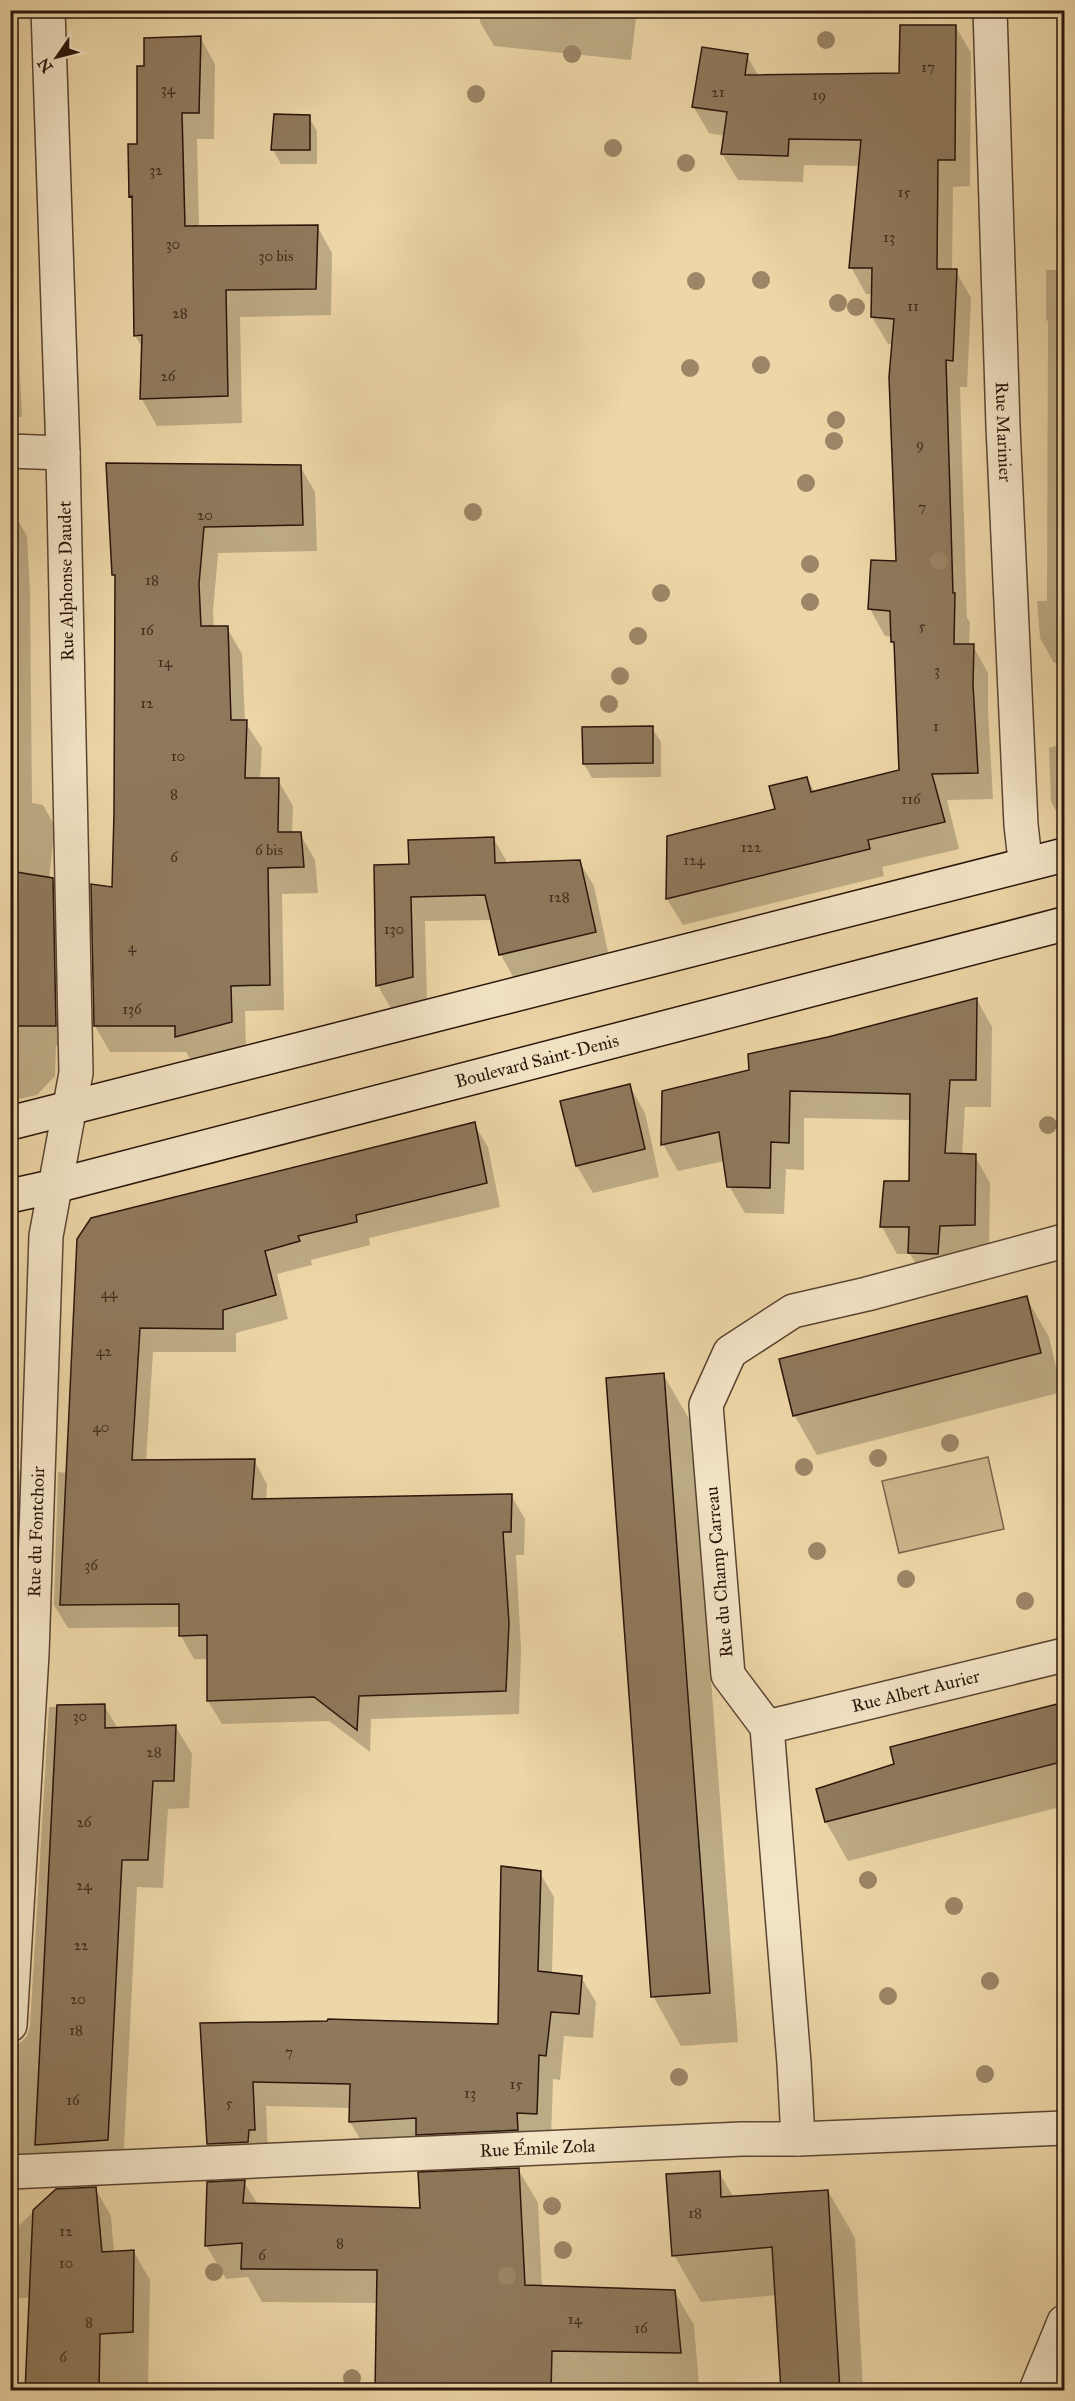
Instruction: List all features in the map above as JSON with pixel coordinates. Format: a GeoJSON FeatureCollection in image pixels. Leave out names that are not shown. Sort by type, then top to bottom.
{"type":"FeatureCollection","features":[{"type":"Feature","properties":{"kind":"street","name":"Rue Alphonse Daudet"},"geometry":{"type":"LineString","coordinates":[[48,10],[63,453],[76,1073],[62,1150]]}},
{"type":"Feature","properties":{"kind":"street","name":"Rue Marinier"},"geometry":{"type":"LineString","coordinates":[[990,10],[1004,438],[1020,813],[1024,851]]}},
{"type":"Feature","properties":{"kind":"street"},"geometry":{"type":"LineString","coordinates":[[10,451],[63,453]]}},
{"type":"Feature","properties":{"kind":"street"},"geometry":{"type":"LineString","coordinates":[[10,1123],[1065,855]]}},
{"type":"Feature","properties":{"kind":"street","name":"Boulevard Saint-Denis"},"geometry":{"type":"LineString","coordinates":[[10,1196],[1065,924]]}},
{"type":"Feature","properties":{"kind":"street","name":"Rue du Fontchoir"},"geometry":{"type":"LineString","coordinates":[[10,2025],[32,1654],[46,1236],[62,1150]]}},
{"type":"Feature","properties":{"kind":"street","name":"Rue du Champ Carreau"},"geometry":{"type":"LineString","coordinates":[[767,1727],[728,1675],[706,1405],[730,1352],[793,1311],[867,1294],[1065,1241]]}},
{"type":"Feature","properties":{"kind":"street","name":"Rue Albert Aurier"},"geometry":{"type":"LineString","coordinates":[[767,1727],[1065,1655]]}},
{"type":"Feature","properties":{"kind":"street"},"geometry":{"type":"LineString","coordinates":[[767,1727],[798,2139]]}},
{"type":"Feature","properties":{"kind":"street","name":"Rue Émile Zola"},"geometry":{"type":"LineString","coordinates":[[10,2172],[742,2139],[798,2139],[1065,2128]]}},
{"type":"Feature","properties":{"kind":"street"},"geometry":{"type":"LineString","coordinates":[[1036,2391],[1065,2322]]}},
{"type":"Feature","properties":{"kind":"shaded area"},"geometry":{"type":"Polygon","coordinates":[[[988,1457],[1004,1529],[899,1553],[882,1481],[988,1457]]]}},
{"type":"Feature","properties":{"kind":"building"},"geometry":{"type":"Polygon","coordinates":[[[900,25],[956,25],[955,160],[938,160],[937,269],[957,269],[953,361],[946,360],[953,593],[955,593],[954,644],[974,644],[973,684],[978,773],[932,774],[945,822],[868,840],[870,849],[666,899],[667,836],[775,809],[769,786],[807,777],[811,792],[899,770],[894,642],[891,642],[890,611],[868,609],[871,560],[896,561],[889,377],[894,319],[871,317],[872,268],[849,268],[861,140],[789,139],[788,156],[721,154],[727,112],[692,107],[702,47],[748,54],[745,75],[899,73],[900,25]]]}},
{"type":"Feature","properties":{"kind":"building"},"geometry":{"type":"Polygon","coordinates":[[[201,36],[199,113],[182,113],[185,226],[318,225],[316,289],[226,290],[228,396],[140,399],[142,335],[134,336],[132,196],[129,197],[128,144],[137,144],[137,66],[144,66],[144,38],[201,36]]]}},
{"type":"Feature","properties":{"kind":"building"},"geometry":{"type":"Polygon","coordinates":[[[274,114],[310,115],[310,150],[271,150],[274,114]]]}},
{"type":"Feature","properties":{"kind":"building"},"geometry":{"type":"Polygon","coordinates":[[[106,463],[301,465],[303,525],[204,527],[199,584],[201,626],[228,626],[231,720],[247,720],[245,778],[279,778],[278,832],[301,832],[304,867],[268,868],[270,985],[231,986],[232,1022],[175,1037],[175,1026],[94,1026],[91,884],[112,887],[114,813],[115,575],[112,575],[106,463]]]}},
{"type":"Feature","properties":{"kind":"building"},"geometry":{"type":"Polygon","coordinates":[[[653,726],[653,763],[583,764],[582,727],[653,726]]]}},
{"type":"Feature","properties":{"kind":"building"},"geometry":{"type":"Polygon","coordinates":[[[494,837],[495,863],[580,860],[596,932],[499,955],[485,895],[411,897],[413,977],[376,986],[374,865],[409,864],[408,840],[494,837]]]}},
{"type":"Feature","properties":{"kind":"building"},"geometry":{"type":"Polygon","coordinates":[[[10,871],[53,878],[56,1026],[10,1026],[10,871]]]}},
{"type":"Feature","properties":{"kind":"building"},"geometry":{"type":"Polygon","coordinates":[[[977,998],[976,1080],[950,1080],[945,1153],[976,1154],[975,1225],[940,1226],[938,1254],[908,1253],[909,1227],[880,1227],[884,1181],[909,1181],[910,1094],[790,1091],[789,1143],[771,1142],[770,1188],[727,1187],[719,1132],[661,1145],[662,1091],[749,1070],[748,1054],[828,1037],[977,998]]]}},
{"type":"Feature","properties":{"kind":"building"},"geometry":{"type":"Polygon","coordinates":[[[630,1084],[645,1149],[576,1166],[560,1101],[630,1084]]]}},
{"type":"Feature","properties":{"kind":"building"},"geometry":{"type":"Polygon","coordinates":[[[475,1122],[487,1183],[356,1215],[357,1222],[298,1236],[300,1241],[265,1251],[276,1295],[223,1310],[223,1329],[140,1328],[132,1460],[255,1459],[252,1499],[512,1494],[511,1532],[503,1532],[509,1623],[506,1691],[359,1696],[357,1730],[314,1697],[207,1701],[207,1635],[179,1636],[179,1604],[60,1605],[77,1239],[91,1218],[475,1122]]]}},
{"type":"Feature","properties":{"kind":"building"},"geometry":{"type":"Polygon","coordinates":[[[1027,1296],[1041,1353],[793,1416],[779,1359],[1027,1296]]]}},
{"type":"Feature","properties":{"kind":"building"},"geometry":{"type":"Polygon","coordinates":[[[664,1373],[710,1993],[651,1997],[606,1378],[664,1373]]]}},
{"type":"Feature","properties":{"kind":"building"},"geometry":{"type":"Polygon","coordinates":[[[1065,1702],[1065,1761],[825,1822],[816,1789],[894,1764],[890,1747],[1065,1702]]]}},
{"type":"Feature","properties":{"kind":"building"},"geometry":{"type":"Polygon","coordinates":[[[105,1704],[105,1728],[176,1725],[174,1781],[153,1781],[148,1860],[122,1860],[108,2140],[35,2145],[57,1705],[105,1704]]]}},
{"type":"Feature","properties":{"kind":"building"},"geometry":{"type":"Polygon","coordinates":[[[501,1866],[541,1871],[538,1971],[582,1976],[579,2014],[551,2012],[546,2056],[539,2055],[537,2114],[517,2113],[518,2130],[416,2135],[416,2118],[349,2122],[350,2084],[253,2082],[255,2130],[249,2130],[248,2142],[207,2144],[200,2023],[327,2021],[328,2019],[498,2024],[501,1866]]]}},
{"type":"Feature","properties":{"kind":"building"},"geometry":{"type":"Polygon","coordinates":[[[519,2168],[525,2285],[675,2290],[681,2353],[552,2351],[551,2391],[375,2391],[377,2270],[241,2269],[242,2243],[205,2246],[207,2182],[245,2180],[243,2203],[420,2208],[418,2172],[519,2168]]]}},
{"type":"Feature","properties":{"kind":"building"},"geometry":{"type":"Polygon","coordinates":[[[720,2171],[721,2197],[828,2190],[840,2391],[781,2391],[772,2247],[672,2256],[666,2174],[720,2171]]]}},
{"type":"Feature","properties":{"kind":"building"},"geometry":{"type":"Polygon","coordinates":[[[96,2187],[102,2252],[134,2250],[133,2332],[100,2334],[99,2391],[25,2391],[33,2210],[56,2189],[96,2187]]]}}]}
